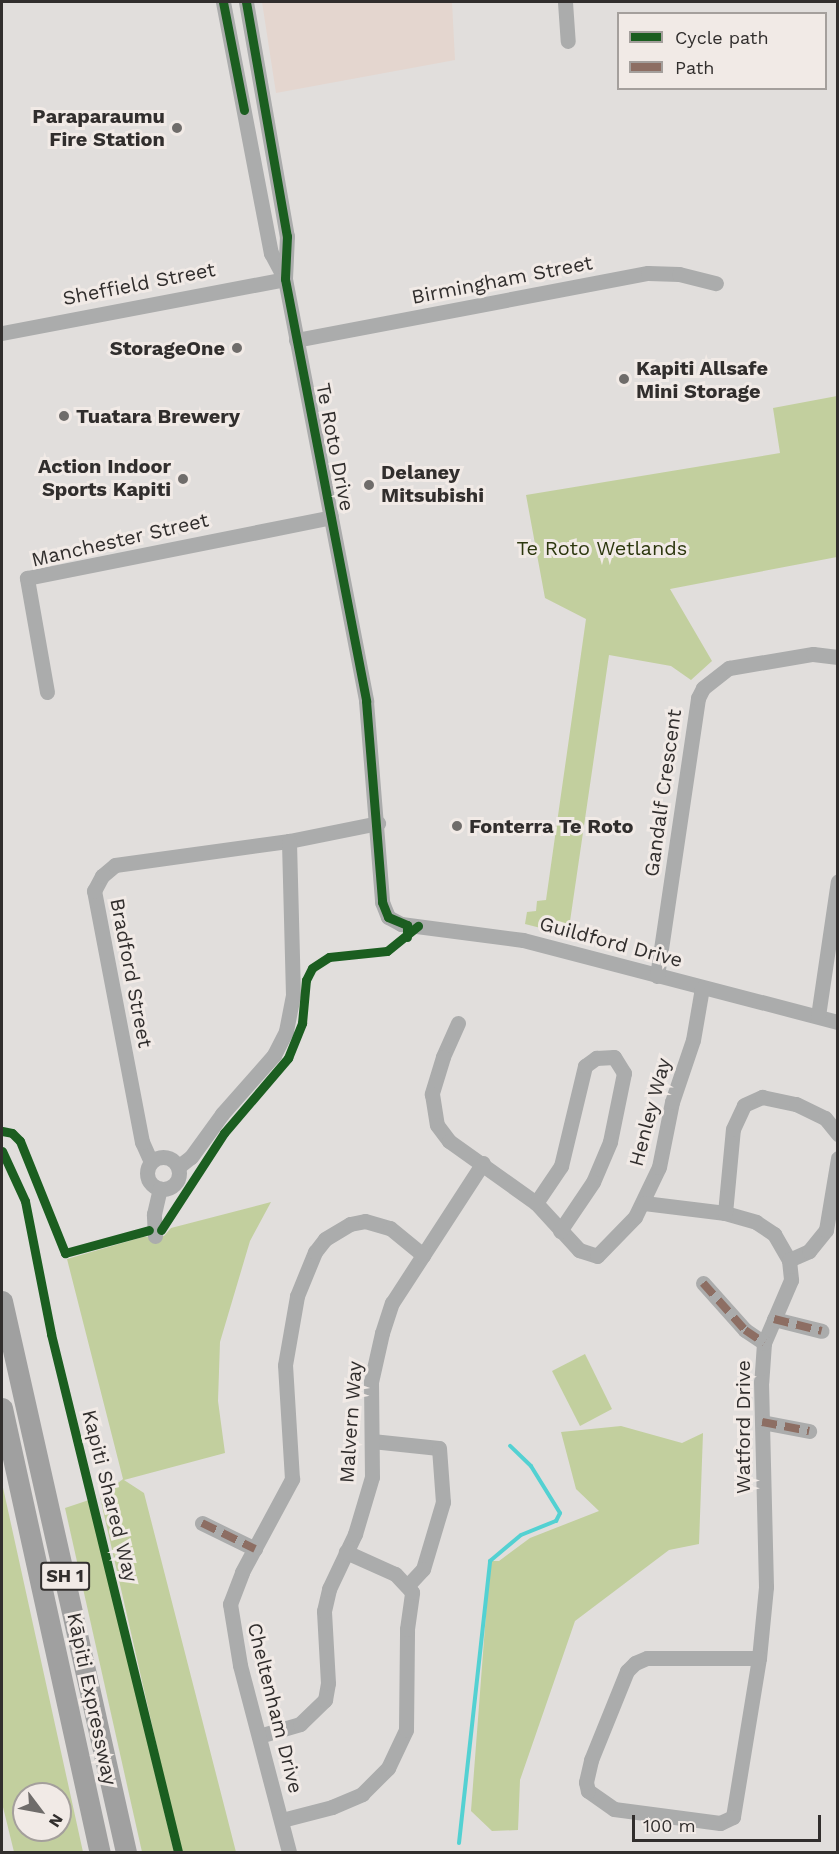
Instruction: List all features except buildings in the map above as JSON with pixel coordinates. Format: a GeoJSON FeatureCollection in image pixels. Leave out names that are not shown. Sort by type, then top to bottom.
{"type":"FeatureCollection","features":[{"type":"Feature","properties":{"kind":"highway","name":"Kāpiti Expressway"},"geometry":{"type":"LineString","coordinates":[[2,1300],[126,1852]]}},
{"type":"Feature","properties":{"kind":"highway","name":"Kāpiti Expressway"},"geometry":{"type":"LineString","coordinates":[[2,1408],[100,1852]]}},
{"type":"Feature","properties":{"kind":"street","name":"Te Roto Drive"},"geometry":{"type":"LineString","coordinates":[[223,2],[271,253],[285,279],[366,701],[378,824],[382,902]]}},
{"type":"Feature","properties":{"kind":"street","name":"Te Roto Drive"},"geometry":{"type":"LineString","coordinates":[[246,2],[289,249],[285,279]]}},
{"type":"Feature","properties":{"kind":"street"},"geometry":{"type":"LineString","coordinates":[[565,2],[568,41]]}},
{"type":"Feature","properties":{"kind":"street"},"geometry":{"type":"LineString","coordinates":[[244,110],[264,106]]}},
{"type":"Feature","properties":{"kind":"street","name":"Birmingham Street"},"geometry":{"type":"LineString","coordinates":[[297,340],[648,273],[679,274],[716,282]]}},
{"type":"Feature","properties":{"kind":"street","name":"Sheffield Street"},"geometry":{"type":"LineString","coordinates":[[2,333],[285,279]]}},
{"type":"Feature","properties":{"kind":"street","name":"Manchester Street"},"geometry":{"type":"LineString","coordinates":[[47,692],[27,578],[330,517]]}},
{"type":"Feature","properties":{"kind":"street","name":"Gandalf Crescent"},"geometry":{"type":"LineString","coordinates":[[657,976],[698,698],[703,688],[729,668],[813,654],[837,657]]}},
{"type":"Feature","properties":{"kind":"street","name":"Bradford Street"},"geometry":{"type":"LineString","coordinates":[[160,1189],[147,1177],[151,1162],[142,1142],[94,891],[115,865],[289,841],[378,824]]}},
{"type":"Feature","properties":{"kind":"street"},"geometry":{"type":"LineString","coordinates":[[155,1236],[154,1214],[160,1189],[176,1183],[178,1167],[191,1157],[222,1114],[274,1055],[286,1031],[293,995],[289,841]]}},
{"type":"Feature","properties":{"kind":"street"},"geometry":{"type":"LineString","coordinates":[[818,1016],[837,882]]}},
{"type":"Feature","properties":{"kind":"street","name":"Guildford Drive"},"geometry":{"type":"LineString","coordinates":[[382,902],[388,917],[401,924],[523,940],[837,1022]]}},
{"type":"Feature","properties":{"kind":"street","name":"Henley Way"},"geometry":{"type":"LineString","coordinates":[[560,1231],[589,1255],[603,1253],[644,1203],[665,1148],[672,1102],[693,1040],[702,988]]}},
{"type":"Feature","properties":{"kind":"street"},"geometry":{"type":"LineString","coordinates":[[458,1023],[443,1057],[432,1094],[437,1125],[449,1141],[483,1163],[536,1203],[560,1231],[593,1182],[610,1142],[624,1072],[614,1057],[596,1058],[585,1066],[561,1166],[536,1203]]}},
{"type":"Feature","properties":{"kind":"street"},"geometry":{"type":"LineString","coordinates":[[725,1214],[734,1121],[744,1105],[762,1097],[796,1104],[825,1118],[837,1134]]}},
{"type":"Feature","properties":{"kind":"street"},"geometry":{"type":"LineString","coordinates":[[151,1162],[164,1157],[178,1167]]}},
{"type":"Feature","properties":{"kind":"street"},"geometry":{"type":"LineString","coordinates":[[644,1203],[725,1214],[756,1222],[774,1234],[789,1260],[808,1251],[826,1230],[837,1158]]}},
{"type":"Feature","properties":{"kind":"street","name":"Malvern Way"},"geometry":{"type":"LineString","coordinates":[[259,1736],[300,1724],[325,1700],[328,1683],[324,1611],[372,1477],[371,1382],[382,1333],[392,1303],[483,1163]]}},
{"type":"Feature","properties":{"kind":"street","name":"Cheltenham Drive"},"geometry":{"type":"LineString","coordinates":[[289,1852],[233,1634],[230,1604],[292,1479],[285,1365],[297,1296],[315,1252],[337,1230],[365,1221],[390,1228],[423,1255]]}},
{"type":"Feature","properties":{"kind":"street","name":"Watford Drive"},"geometry":{"type":"LineString","coordinates":[[759,1658],[647,1658],[635,1663],[624,1679],[591,1760],[586,1782],[588,1791],[614,1809],[720,1823],[733,1817],[759,1658],[766,1587],[762,1422],[764,1343],[791,1280],[789,1260]]}},
{"type":"Feature","properties":{"kind":"street"},"geometry":{"type":"LineString","coordinates":[[703,1283],[745,1330],[764,1343]]}},
{"type":"Feature","properties":{"kind":"street"},"geometry":{"type":"LineString","coordinates":[[774,1319],[822,1331]]}},
{"type":"Feature","properties":{"kind":"street"},"geometry":{"type":"LineString","coordinates":[[762,1422],[809,1431]]}},
{"type":"Feature","properties":{"kind":"street"},"geometry":{"type":"LineString","coordinates":[[372,1442],[439,1448],[443,1502],[423,1569],[408,1585]]}},
{"type":"Feature","properties":{"kind":"street"},"geometry":{"type":"LineString","coordinates":[[202,1523],[255,1550]]}},
{"type":"Feature","properties":{"kind":"street"},"geometry":{"type":"LineString","coordinates":[[282,1820],[332,1807],[362,1794],[388,1768],[403,1742],[407,1713],[406,1629],[412,1592],[408,1585],[346,1552]]}},
{"type":"Feature","properties":{"kind":"shaded area"},"geometry":{"type":"Polygon","coordinates":[[[262,2],[452,2],[455,60],[276,93],[262,2]]]}},
{"type":"Feature","properties":{"kind":"green space","name":"Te Roto Wetlands"},"geometry":{"type":"Polygon","coordinates":[[[837,396],[837,557],[670,589],[712,661],[691,680],[671,666],[609,655],[568,935],[525,924],[527,912],[536,911],[537,901],[546,900],[586,619],[545,598],[526,495],[780,453],[773,408],[837,396]]]}},
{"type":"Feature","properties":{"kind":"green space"},"geometry":{"type":"Polygon","coordinates":[[[271,1202],[250,1241],[220,1342],[218,1401],[225,1453],[124,1480],[144,1493],[236,1852],[181,1852],[100,1497],[123,1479],[67,1259],[143,1237],[164,1236],[171,1228],[271,1202]]]}},
{"type":"Feature","properties":{"kind":"green space"},"geometry":{"type":"Polygon","coordinates":[[[585,1354],[612,1409],[580,1426],[552,1371],[585,1354]]]}},
{"type":"Feature","properties":{"kind":"green space"},"geometry":{"type":"Polygon","coordinates":[[[621,1426],[682,1443],[703,1433],[699,1544],[669,1550],[575,1621],[520,1780],[518,1830],[492,1831],[471,1811],[490,1561],[499,1561],[530,1538],[599,1511],[576,1489],[561,1432],[621,1426]]]}},
{"type":"Feature","properties":{"kind":"green space"},"geometry":{"type":"Polygon","coordinates":[[[2,1483],[68,1782],[12,1782],[12,1842],[72,1842],[72,1802],[83,1852],[14,1852],[2,1803],[2,1483]]]}},
{"type":"Feature","properties":{"kind":"green space"},"geometry":{"type":"Polygon","coordinates":[[[89,1500],[174,1852],[142,1852],[65,1508],[89,1500]]]}},
{"type":"Feature","properties":{"kind":"waterway"},"geometry":{"type":"LineString","coordinates":[[459,1843],[490,1561],[521,1535],[556,1521],[560,1513],[531,1466],[510,1446]]}},
{"type":"Feature","properties":{"kind":"marked path"},"geometry":{"type":"LineString","coordinates":[[703,1283],[745,1330],[764,1343]]}},
{"type":"Feature","properties":{"kind":"marked path"},"geometry":{"type":"LineString","coordinates":[[774,1319],[822,1331]]}},
{"type":"Feature","properties":{"kind":"marked path"},"geometry":{"type":"LineString","coordinates":[[762,1422],[809,1431]]}},
{"type":"Feature","properties":{"kind":"marked path"},"geometry":{"type":"LineString","coordinates":[[202,1523],[255,1549]]}},
{"type":"Feature","properties":{"kind":"cycle path"},"geometry":{"type":"LineString","coordinates":[[223,2],[244,110]]}},
{"type":"Feature","properties":{"kind":"cycle path"},"geometry":{"type":"LineString","coordinates":[[246,2],[287,236],[285,279],[366,701],[382,902],[388,917],[407,925],[407,937]]}},
{"type":"Feature","properties":{"kind":"cycle path"},"geometry":{"type":"LineString","coordinates":[[161,1230],[224,1133],[288,1058],[302,1023],[306,980],[312,968],[329,957],[387,951],[418,926]]}},
{"type":"Feature","properties":{"kind":"cycle path"},"geometry":{"type":"LineString","coordinates":[[2,1131],[12,1133],[20,1141],[65,1253],[149,1230]]}},
{"type":"Feature","properties":{"kind":"cycle path","name":"Kapiti Shared Way"},"geometry":{"type":"LineString","coordinates":[[2,1151],[25,1201],[51,1334],[178,1852]]}},
{"type":"Feature","properties":{"kind":"place","name":"Paraparaumu Fire Station"},"geometry":{"type":"Point","coordinates":[177,128]}},
{"type":"Feature","properties":{"kind":"place","name":"StorageOne"},"geometry":{"type":"Point","coordinates":[237,348]}},
{"type":"Feature","properties":{"kind":"place","name":"Kapiti Allsafe Mini Storage"},"geometry":{"type":"Point","coordinates":[624,379]}},
{"type":"Feature","properties":{"kind":"place","name":"Tuatara Brewery"},"geometry":{"type":"Point","coordinates":[64,416]}},
{"type":"Feature","properties":{"kind":"place","name":"Action Indoor Sports Kapiti"},"geometry":{"type":"Point","coordinates":[183,479]}},
{"type":"Feature","properties":{"kind":"place","name":"Delaney Mitsubishi"},"geometry":{"type":"Point","coordinates":[369,485]}},
{"type":"Feature","properties":{"kind":"place","name":"Fonterra Te Roto"},"geometry":{"type":"Point","coordinates":[457,826]}}]}
